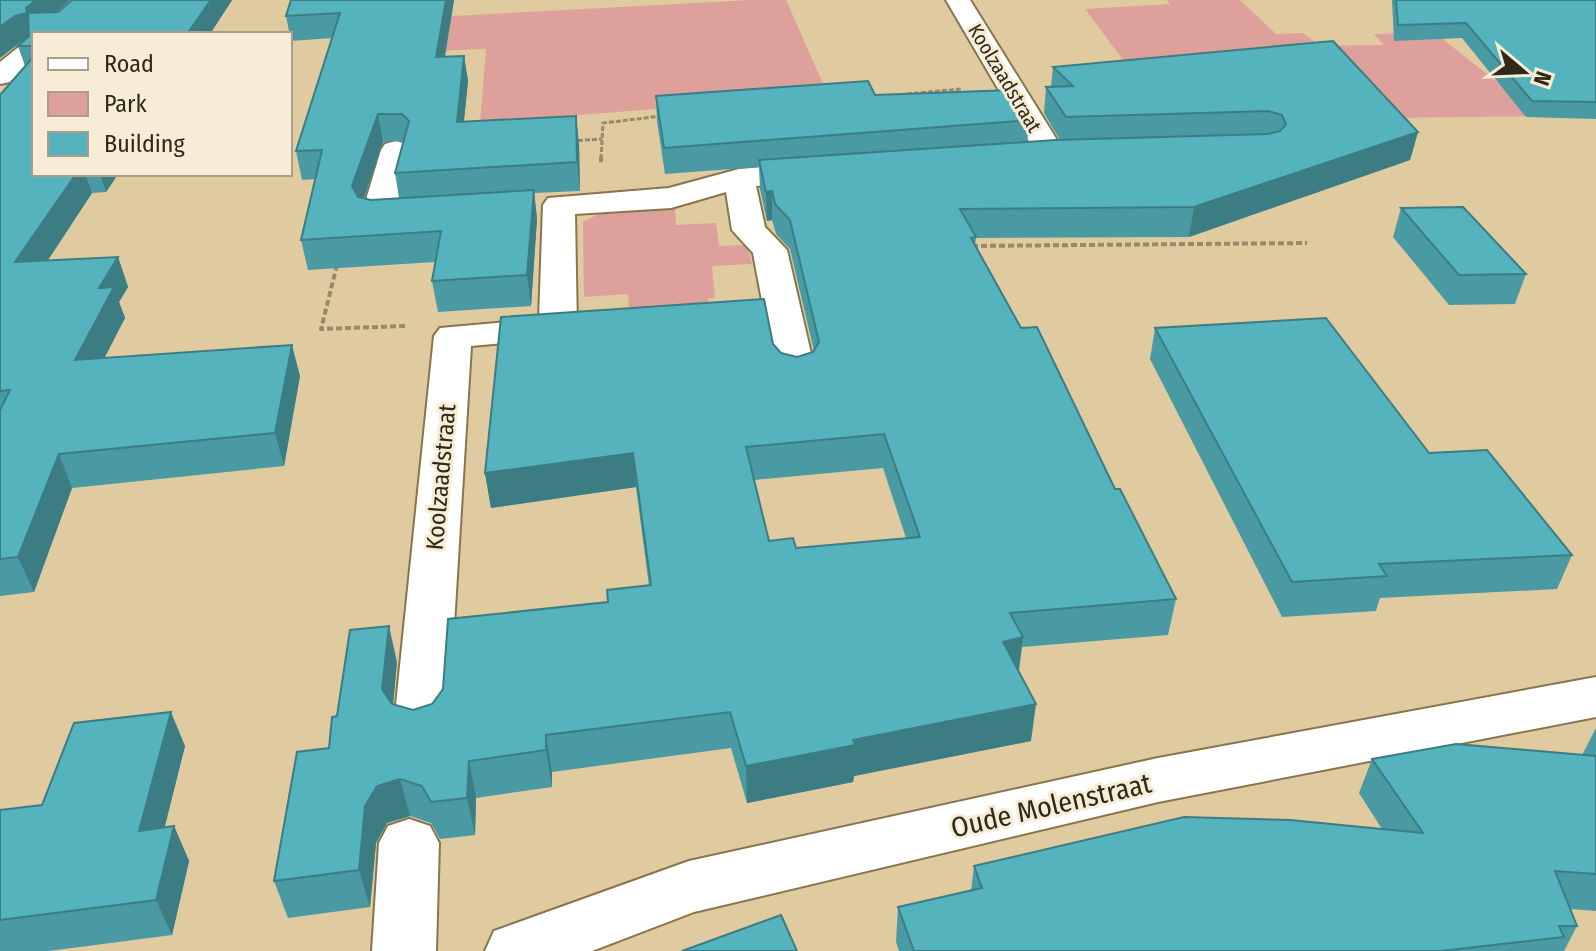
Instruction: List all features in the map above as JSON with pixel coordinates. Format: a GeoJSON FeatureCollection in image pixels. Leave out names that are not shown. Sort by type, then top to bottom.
{"type":"FeatureCollection","features":[{"type":"Feature","properties":{"kind":"street","name":"Koolzaadstraat"},"geometry":{"type":"LineString","coordinates":[[958,0],[1052,156]]}},
{"type":"Feature","properties":{"kind":"street"},"geometry":{"type":"LineString","coordinates":[[0,76],[32,49]]}},
{"type":"Feature","properties":{"kind":"street"},"geometry":{"type":"LineString","coordinates":[[396,150],[377,216],[453,211]]}},
{"type":"Feature","properties":{"kind":"street"},"geometry":{"type":"LineString","coordinates":[[453,336],[574,328],[544,206],[671,198],[739,178],[844,170]]}},
{"type":"Feature","properties":{"kind":"street"},"geometry":{"type":"LineString","coordinates":[[739,178],[749,230],[770,250],[796,375]]}},
{"type":"Feature","properties":{"kind":"street","name":"Koolzaadstraat"},"geometry":{"type":"LineString","coordinates":[[421,724],[453,336]]}},
{"type":"Feature","properties":{"kind":"street","name":"Oude Molenstraat"},"geometry":{"type":"LineString","coordinates":[[517,951],[689,887],[1158,780],[1596,697]]}},
{"type":"Feature","properties":{"kind":"street"},"geometry":{"type":"LineString","coordinates":[[404,951],[409,843]]}},
{"type":"Feature","properties":{"kind":"path"},"geometry":{"type":"LineString","coordinates":[[906,94],[1009,85]]}},
{"type":"Feature","properties":{"kind":"path"},"geometry":{"type":"LineString","coordinates":[[598,203],[603,123],[669,115]]}},
{"type":"Feature","properties":{"kind":"path"},"geometry":{"type":"LineString","coordinates":[[571,141],[602,139]]}},
{"type":"Feature","properties":{"kind":"path"},"geometry":{"type":"LineString","coordinates":[[377,216],[348,223],[321,329],[445,324],[453,336]]}},
{"type":"Feature","properties":{"kind":"path"},"geometry":{"type":"LineString","coordinates":[[966,246],[1307,243]]}},
{"type":"Feature","properties":{"kind":"path"},"geometry":{"type":"LineString","coordinates":[[976,246],[982,260]]}},
{"type":"Feature","properties":{"kind":"green space"},"geometry":{"type":"Polygon","coordinates":[[[786,0],[828,95],[480,123],[486,49],[369,53],[379,20],[786,0]]]}},
{"type":"Feature","properties":{"kind":"green space"},"geometry":{"type":"Polygon","coordinates":[[[1167,0],[1240,0],[1276,34],[1303,33],[1320,46],[1384,45],[1374,34],[1435,33],[1540,116],[1386,118],[1133,73],[1085,9],[1170,4],[1167,0]]]}},
{"type":"Feature","properties":{"kind":"green space"},"geometry":{"type":"Polygon","coordinates":[[[675,207],[676,225],[716,223],[719,246],[747,245],[752,264],[712,266],[715,298],[708,298],[709,306],[629,311],[628,294],[584,297],[583,222],[606,210],[675,207]]]}},
{"type":"Feature","properties":{"kind":"building"},"geometry":{"type":"Polygon","coordinates":[[[0,0],[36,0],[26,8],[27,13],[15,16],[0,27],[0,0]]]}},
{"type":"Feature","properties":{"kind":"building"},"geometry":{"type":"Polygon","coordinates":[[[72,0],[211,0],[188,32],[32,32],[32,46],[18,46],[29,36],[28,13],[58,12],[72,0]]]}},
{"type":"Feature","properties":{"kind":"building"},"geometry":{"type":"Polygon","coordinates":[[[291,0],[446,0],[436,57],[464,56],[457,122],[576,116],[577,162],[395,173],[409,121],[402,114],[378,114],[352,186],[358,197],[371,200],[534,190],[527,275],[432,281],[441,231],[301,240],[322,150],[296,151],[340,13],[286,16],[291,0]]]}},
{"type":"Feature","properties":{"kind":"building"},"geometry":{"type":"Polygon","coordinates":[[[1396,0],[1596,0],[1596,102],[1532,101],[1466,23],[1398,25],[1396,0]]]}},
{"type":"Feature","properties":{"kind":"building"},"geometry":{"type":"Polygon","coordinates":[[[1333,41],[1418,132],[1194,207],[960,209],[976,237],[971,238],[1021,328],[1037,327],[1115,489],[1120,489],[1176,599],[1010,613],[1023,637],[1003,642],[1036,704],[853,740],[855,745],[746,766],[730,712],[546,735],[546,750],[469,761],[467,798],[431,802],[422,786],[400,779],[377,786],[365,806],[359,870],[274,881],[297,752],[329,748],[332,717],[337,716],[350,630],[389,626],[382,689],[392,704],[413,710],[432,704],[443,689],[448,619],[608,602],[607,590],[651,585],[633,453],[485,473],[501,317],[764,299],[773,344],[781,353],[797,357],[813,352],[819,342],[790,220],[775,204],[772,191],[766,192],[759,160],[1055,140],[1268,134],[1280,131],[1286,124],[1282,115],[1268,111],[1066,117],[1046,87],[1073,86],[1053,67],[1333,41]],[[884,434],[746,447],[769,541],[793,538],[796,548],[920,537],[884,434]]]}},
{"type":"Feature","properties":{"kind":"building"},"geometry":{"type":"Polygon","coordinates":[[[32,58],[32,176],[75,176],[15,262],[118,257],[99,288],[114,287],[75,360],[292,345],[275,433],[59,454],[18,557],[0,559],[0,410],[10,390],[0,391],[0,95],[32,58]]]}},
{"type":"Feature","properties":{"kind":"building"},"geometry":{"type":"Polygon","coordinates":[[[868,81],[875,95],[1012,90],[1030,120],[664,148],[656,96],[868,81]]]}},
{"type":"Feature","properties":{"kind":"building"},"geometry":{"type":"Polygon","coordinates":[[[1463,207],[1526,274],[1459,275],[1401,208],[1463,207]]]}},
{"type":"Feature","properties":{"kind":"building"},"geometry":{"type":"Polygon","coordinates":[[[1326,318],[1429,453],[1487,450],[1572,555],[1379,564],[1387,576],[1292,582],[1155,328],[1326,318]]]}},
{"type":"Feature","properties":{"kind":"building"},"geometry":{"type":"Polygon","coordinates":[[[171,712],[139,831],[174,826],[156,900],[0,920],[0,810],[42,805],[74,723],[171,712]]]}},
{"type":"Feature","properties":{"kind":"building"},"geometry":{"type":"Polygon","coordinates":[[[1456,744],[1596,756],[1596,874],[1555,871],[1577,926],[1559,926],[1564,937],[1440,951],[914,951],[898,907],[982,888],[974,866],[1184,817],[1290,820],[1423,833],[1372,759],[1456,744]]]}},
{"type":"Feature","properties":{"kind":"building"},"geometry":{"type":"Polygon","coordinates":[[[781,915],[797,951],[682,951],[781,915]]]}}]}
